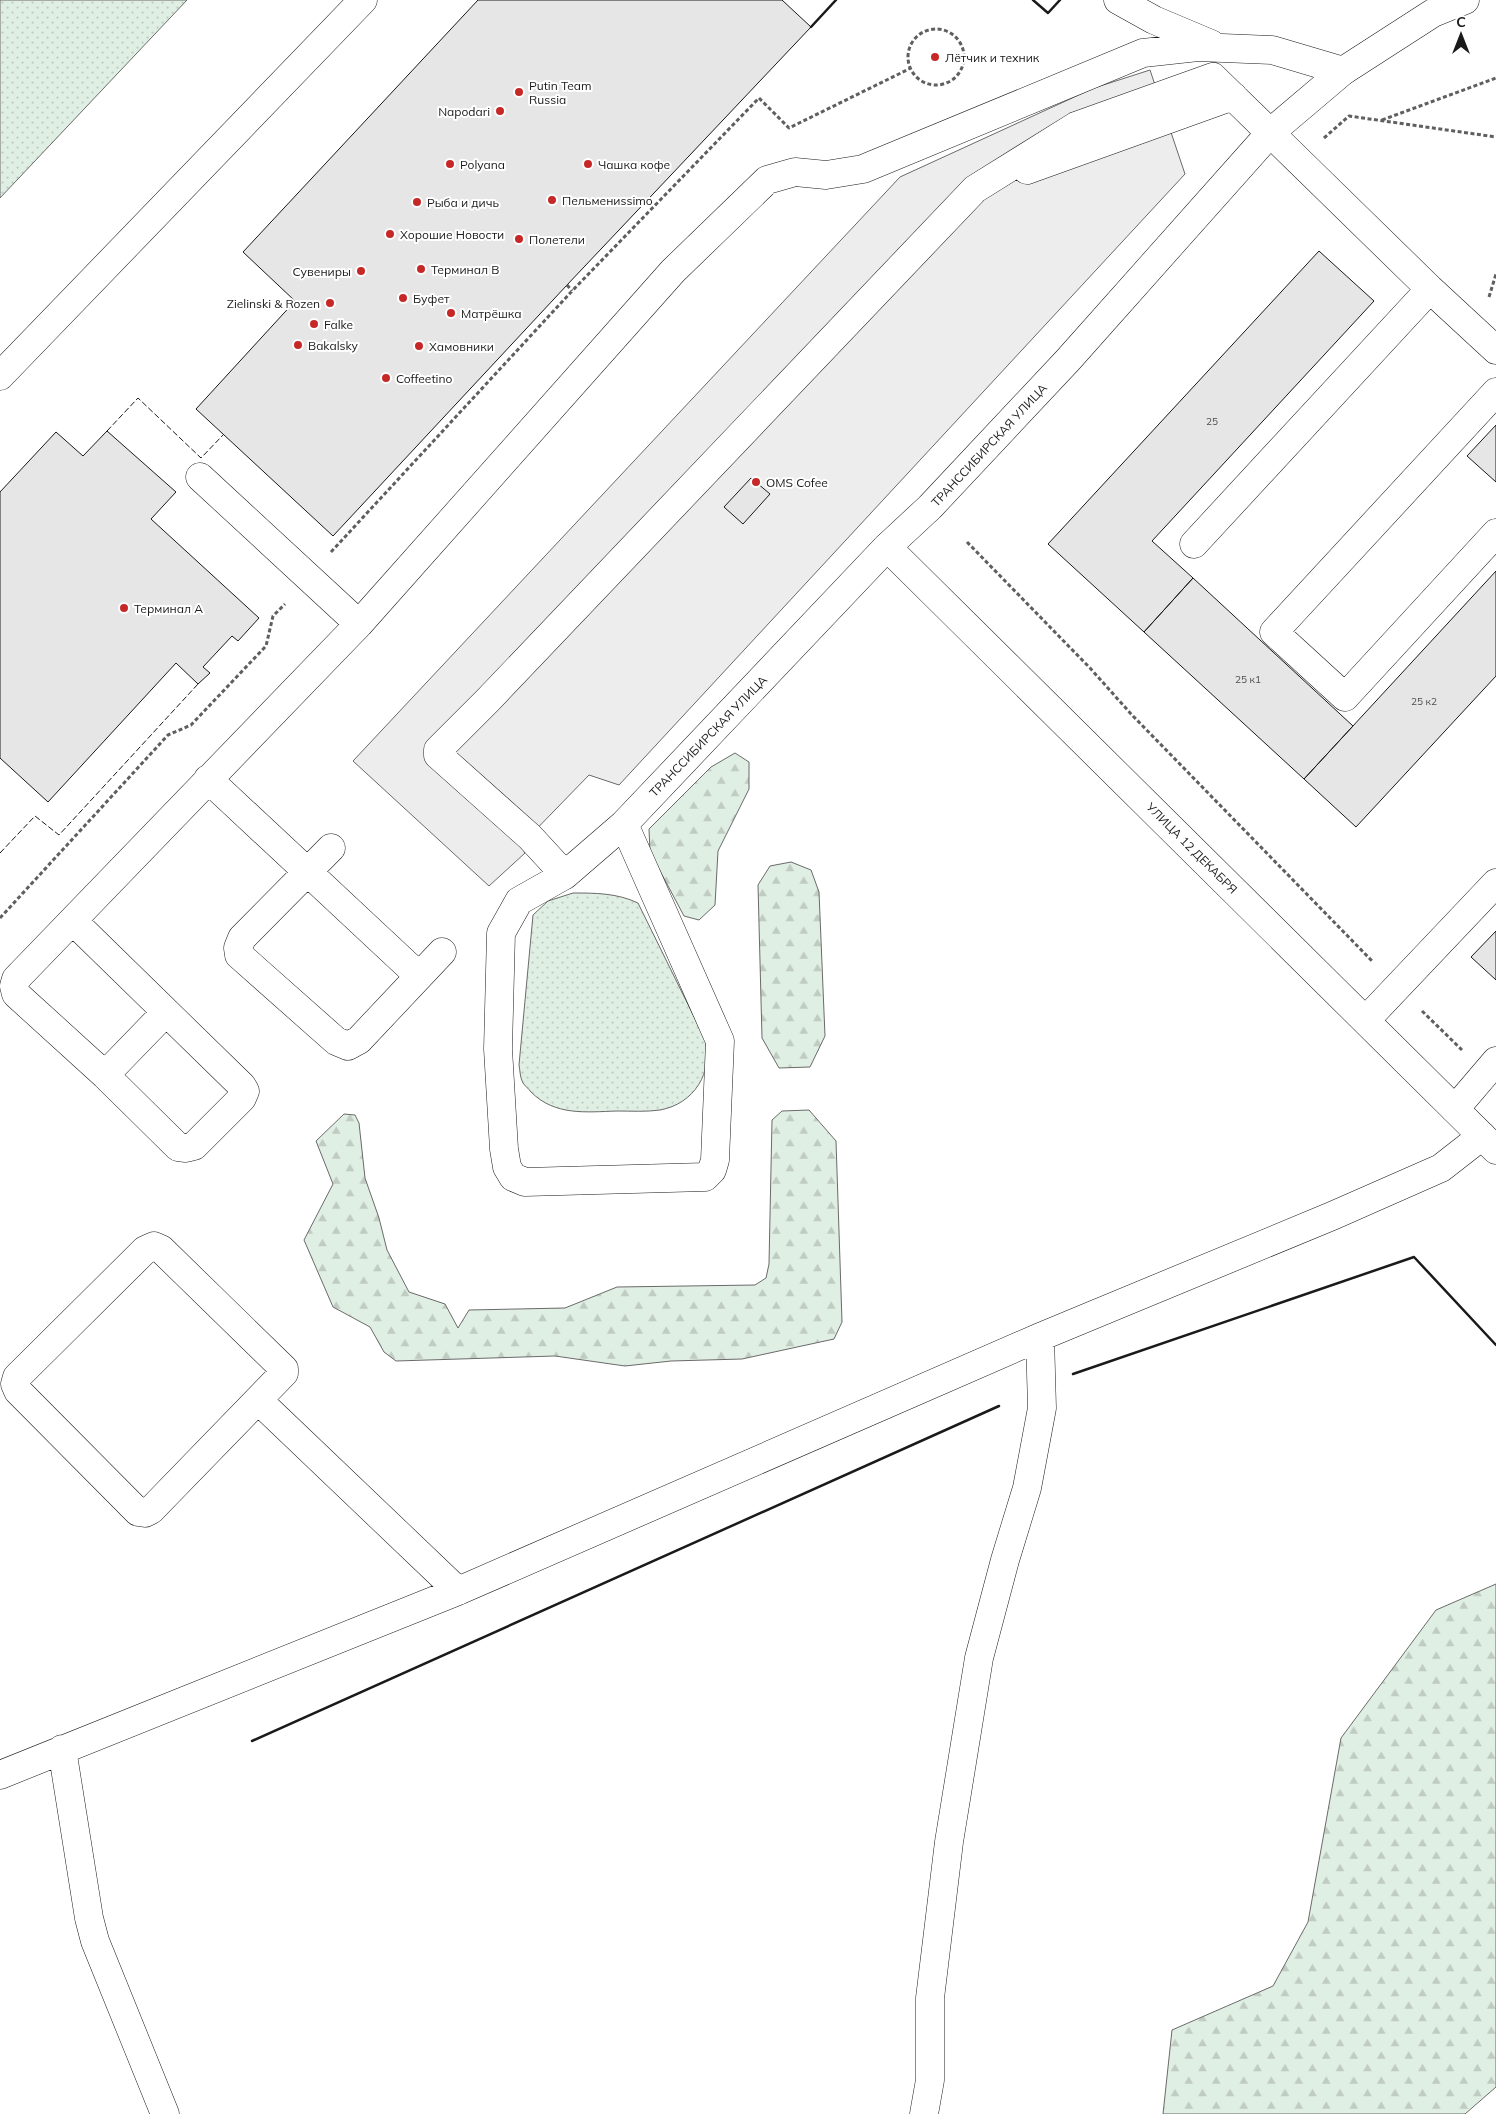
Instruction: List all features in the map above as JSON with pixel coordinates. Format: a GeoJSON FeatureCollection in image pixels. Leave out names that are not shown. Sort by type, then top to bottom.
{"type":"FeatureCollection","features":[{"type":"Feature","properties":{"kind":"street"},"geometry":{"type":"LineString","coordinates":[[4,363],[363,0]]}},
{"type":"Feature","properties":{"kind":"street"},"geometry":{"type":"LineString","coordinates":[[1118,0],[1154,20],[1217,47]]}},
{"type":"Feature","properties":{"kind":"street","name":"ТРАНССИБИРСКАЯ УЛИЦА"},"geometry":{"type":"LineString","coordinates":[[624,824],[720,1041],[715,1160],[712,1170],[705,1177],[525,1182],[513,1177],[507,1167],[504,1149],[498,1050],[501,934],[519,902],[565,875],[624,824],[887,547],[930,507],[1068,360],[1271,132],[1343,71],[1433,13],[1465,0]]}},
{"type":"Feature","properties":{"kind":"street"},"geometry":{"type":"LineString","coordinates":[[73,921],[242,1086],[245,1092],[242,1098],[194,1146],[178,1147],[105,1074],[16,994],[14,986],[16,979],[358,624],[673,271],[768,180],[795,172],[826,175],[863,169],[1143,53],[1198,47],[1272,50],[1343,71]]}},
{"type":"Feature","properties":{"kind":"street"},"geometry":{"type":"LineString","coordinates":[[565,875],[530,837],[438,755],[438,750],[488,700],[975,189],[1233,96],[1430,289],[1496,350]]}},
{"type":"Feature","properties":{"kind":"street"},"geometry":{"type":"LineString","coordinates":[[1194,544],[1430,289]]}},
{"type":"Feature","properties":{"kind":"street"},"geometry":{"type":"LineString","coordinates":[[1496,392],[1274,632],[1345,697],[1496,533]]}},
{"type":"Feature","properties":{"kind":"street"},"geometry":{"type":"LineString","coordinates":[[200,477],[358,624]]}},
{"type":"Feature","properties":{"kind":"street","name":"УЛИЦА 12 ДЕКАБРЯ"},"geometry":{"type":"LineString","coordinates":[[887,547],[1489,1143]]}},
{"type":"Feature","properties":{"kind":"street"},"geometry":{"type":"LineString","coordinates":[[208,779],[306,873],[419,976]]}},
{"type":"Feature","properties":{"kind":"street"},"geometry":{"type":"LineString","coordinates":[[331,848],[242,938],[238,948],[240,955],[336,1041],[348,1046],[359,1040],[442,952]]}},
{"type":"Feature","properties":{"kind":"street"},"geometry":{"type":"LineString","coordinates":[[1366,1020],[1496,883]]}},
{"type":"Feature","properties":{"kind":"street"},"geometry":{"type":"LineString","coordinates":[[105,1074],[166,1012]]}},
{"type":"Feature","properties":{"kind":"street"},"geometry":{"type":"LineString","coordinates":[[1455,1109],[1491,1067]]}},
{"type":"Feature","properties":{"kind":"street"},"geometry":{"type":"LineString","coordinates":[[0,1775],[458,1591],[1040,1337],[1332,1216],[1441,1168],[1489,1143]]}},
{"type":"Feature","properties":{"kind":"street"},"geometry":{"type":"LineString","coordinates":[[154,1246],[162,1249],[284,1369],[284,1373],[258,1400],[151,1510],[145,1513],[138,1512],[18,1391],[15,1384],[18,1378],[145,1250],[154,1246]]}},
{"type":"Feature","properties":{"kind":"street"},"geometry":{"type":"LineString","coordinates":[[924,2114],[930,2080],[930,1998],[949,1842],[979,1658],[1005,1560],[1027,1488],[1042,1408],[1040,1337]]}},
{"type":"Feature","properties":{"kind":"street"},"geometry":{"type":"LineString","coordinates":[[258,1400],[458,1591]]}},
{"type":"Feature","properties":{"kind":"street"},"geometry":{"type":"LineString","coordinates":[[62,1749],[89,1918],[96,1941],[166,2114]]}},
{"type":"Feature","properties":{"kind":"path"},"geometry":{"type":"LineString","coordinates":[[937,28],[949,32],[959,40],[964,51],[964,64],[958,76],[948,83],[935,86],[923,82],[913,74],[911,68],[908,62],[909,50],[914,38],[924,31],[937,28]]}},
{"type":"Feature","properties":{"kind":"path"},"geometry":{"type":"LineString","coordinates":[[330,554],[572,291],[759,98],[789,128],[911,68]]}},
{"type":"Feature","properties":{"kind":"path"},"geometry":{"type":"LineString","coordinates":[[1381,121],[1496,78]]}},
{"type":"Feature","properties":{"kind":"path"},"geometry":{"type":"LineString","coordinates":[[1299,160],[1349,116],[1496,137]]}},
{"type":"Feature","properties":{"kind":"path"},"geometry":{"type":"LineString","coordinates":[[567,285],[572,291]]}},
{"type":"Feature","properties":{"kind":"path"},"geometry":{"type":"LineString","coordinates":[[967,542],[1090,668],[1132,715],[1398,987],[1491,1067]]}},
{"type":"Feature","properties":{"kind":"path"},"geometry":{"type":"LineString","coordinates":[[0,918],[168,735],[191,725],[266,646],[273,616],[285,604]]}},
{"type":"Feature","properties":{"kind":"green space"},"geometry":{"type":"Polygon","coordinates":[[[0,0],[187,0],[0,198],[0,0]]]}},
{"type":"Feature","properties":{"kind":"green space"},"geometry":{"type":"Polygon","coordinates":[[[735,753],[749,762],[749,789],[718,851],[715,905],[699,920],[684,916],[650,852],[649,829],[711,767],[735,753]]]}},
{"type":"Feature","properties":{"kind":"green space"},"geometry":{"type":"Polygon","coordinates":[[[791,862],[811,870],[819,892],[825,1036],[810,1067],[779,1068],[762,1038],[758,885],[770,866],[791,862]]]}},
{"type":"Feature","properties":{"kind":"green space"},"geometry":{"type":"Polygon","coordinates":[[[573,893],[614,895],[638,903],[705,1039],[707,1063],[699,1085],[692,1094],[672,1107],[649,1111],[571,1111],[540,1100],[522,1081],[519,1065],[533,915],[548,901],[573,893]]]}},
{"type":"Feature","properties":{"kind":"green space"},"geometry":{"type":"Polygon","coordinates":[[[809,1110],[836,1141],[842,1322],[834,1339],[742,1359],[671,1361],[625,1366],[555,1356],[396,1361],[384,1352],[370,1327],[333,1307],[304,1240],[333,1184],[316,1141],[344,1114],[355,1115],[359,1123],[365,1178],[379,1218],[387,1250],[409,1292],[445,1304],[458,1328],[469,1310],[565,1308],[617,1287],[755,1285],[766,1278],[769,1264],[772,1120],[782,1111],[809,1110]]]}},
{"type":"Feature","properties":{"kind":"green space"},"geometry":{"type":"Polygon","coordinates":[[[1496,1584],[1496,2087],[1465,2114],[1163,2114],[1172,2030],[1273,1986],[1308,1922],[1341,1738],[1436,1610],[1496,1584]]]}},
{"type":"Feature","properties":{"kind":"shaded area"},"geometry":{"type":"Polygon","coordinates":[[[1150,70],[1185,174],[619,785],[589,775],[521,845],[525,853],[489,886],[353,761],[900,177],[1094,88],[1150,70]]]}},
{"type":"Feature","properties":{"kind":"building","name":"Терминал B"},"geometry":{"type":"Polygon","coordinates":[[[478,0],[782,0],[811,27],[333,536],[196,409],[295,301],[243,252],[478,0]]]}},
{"type":"Feature","properties":{"kind":"building"},"geometry":{"type":"Polygon","coordinates":[[[1319,251],[1374,301],[1152,541],[1193,578],[1144,632],[1048,544],[1319,251]]]}},
{"type":"Feature","properties":{"kind":"building"},"geometry":{"type":"Polygon","coordinates":[[[1496,425],[1496,482],[1467,456],[1496,425]]]}},
{"type":"Feature","properties":{"kind":"building","name":"Терминал A"},"geometry":{"type":"Polygon","coordinates":[[[107,431],[176,492],[151,519],[259,618],[238,641],[232,636],[203,667],[210,673],[198,684],[176,663],[48,802],[0,758],[0,492],[56,432],[83,456],[107,431]]]}},
{"type":"Feature","properties":{"kind":"building"},"geometry":{"type":"Polygon","coordinates":[[[751,478],[770,494],[743,524],[724,507],[751,478]]]}},
{"type":"Feature","properties":{"kind":"building"},"geometry":{"type":"Polygon","coordinates":[[[1496,571],[1496,676],[1356,827],[1304,779],[1496,571]]]}},
{"type":"Feature","properties":{"kind":"building"},"geometry":{"type":"Polygon","coordinates":[[[1193,578],[1353,726],[1304,779],[1144,632],[1193,578]]]}},
{"type":"Feature","properties":{"kind":"building"},"geometry":{"type":"Polygon","coordinates":[[[1496,931],[1496,980],[1471,957],[1496,931]]]}},
{"type":"Feature","properties":{"kind":"fence"},"geometry":{"type":"LineString","coordinates":[[107,431],[138,398],[201,458],[224,434]]}},
{"type":"Feature","properties":{"kind":"fence"},"geometry":{"type":"LineString","coordinates":[[0,853],[35,816],[59,835],[198,684]]}},
{"type":"Feature","properties":{"kind":"wall"},"geometry":{"type":"LineString","coordinates":[[811,27],[836,0]]}},
{"type":"Feature","properties":{"kind":"wall"},"geometry":{"type":"LineString","coordinates":[[1033,0],[1048,13],[1060,0]]}},
{"type":"Feature","properties":{"kind":"wall"},"geometry":{"type":"LineString","coordinates":[[1073,1374],[1414,1257],[1496,1345]]}},
{"type":"Feature","properties":{"kind":"wall"},"geometry":{"type":"LineString","coordinates":[[252,1741],[999,1406]]}},
{"type":"Feature","properties":{"kind":"place","name":"Лётчик и техник"},"geometry":{"type":"Point","coordinates":[935,57]}},
{"type":"Feature","properties":{"kind":"place","name":"Putin Team Russia"},"geometry":{"type":"Point","coordinates":[519,92]}},
{"type":"Feature","properties":{"kind":"place","name":"Napodari"},"geometry":{"type":"Point","coordinates":[500,111]}},
{"type":"Feature","properties":{"kind":"place","name":"Polyana"},"geometry":{"type":"Point","coordinates":[450,164]}},
{"type":"Feature","properties":{"kind":"place","name":"Чашка кофе"},"geometry":{"type":"Point","coordinates":[588,164]}},
{"type":"Feature","properties":{"kind":"place","name":"Пельмениssimo"},"geometry":{"type":"Point","coordinates":[552,200]}},
{"type":"Feature","properties":{"kind":"place","name":"Рыба и дичь"},"geometry":{"type":"Point","coordinates":[417,202]}},
{"type":"Feature","properties":{"kind":"place","name":"Хорошие Новости"},"geometry":{"type":"Point","coordinates":[390,234]}},
{"type":"Feature","properties":{"kind":"place","name":"Полетели"},"geometry":{"type":"Point","coordinates":[519,239]}},
{"type":"Feature","properties":{"kind":"place","name":"Терминал B"},"geometry":{"type":"Point","coordinates":[421,269]}},
{"type":"Feature","properties":{"kind":"place","name":"Сувениры"},"geometry":{"type":"Point","coordinates":[361,271]}},
{"type":"Feature","properties":{"kind":"place","name":"Буфет"},"geometry":{"type":"Point","coordinates":[403,298]}},
{"type":"Feature","properties":{"kind":"place","name":"Zielinski & Rozen"},"geometry":{"type":"Point","coordinates":[330,303]}},
{"type":"Feature","properties":{"kind":"place","name":"Матрëшка"},"geometry":{"type":"Point","coordinates":[451,313]}},
{"type":"Feature","properties":{"kind":"place","name":"Falke"},"geometry":{"type":"Point","coordinates":[314,324]}},
{"type":"Feature","properties":{"kind":"place","name":"Bakalsky"},"geometry":{"type":"Point","coordinates":[298,345]}},
{"type":"Feature","properties":{"kind":"place","name":"Хамовники"},"geometry":{"type":"Point","coordinates":[419,346]}},
{"type":"Feature","properties":{"kind":"place","name":"Coffeetino"},"geometry":{"type":"Point","coordinates":[386,378]}},
{"type":"Feature","properties":{"kind":"place","name":"OMS Cofee"},"geometry":{"type":"Point","coordinates":[756,482]}},
{"type":"Feature","properties":{"kind":"place","name":"Терминал A"},"geometry":{"type":"Point","coordinates":[124,608]}}]}
